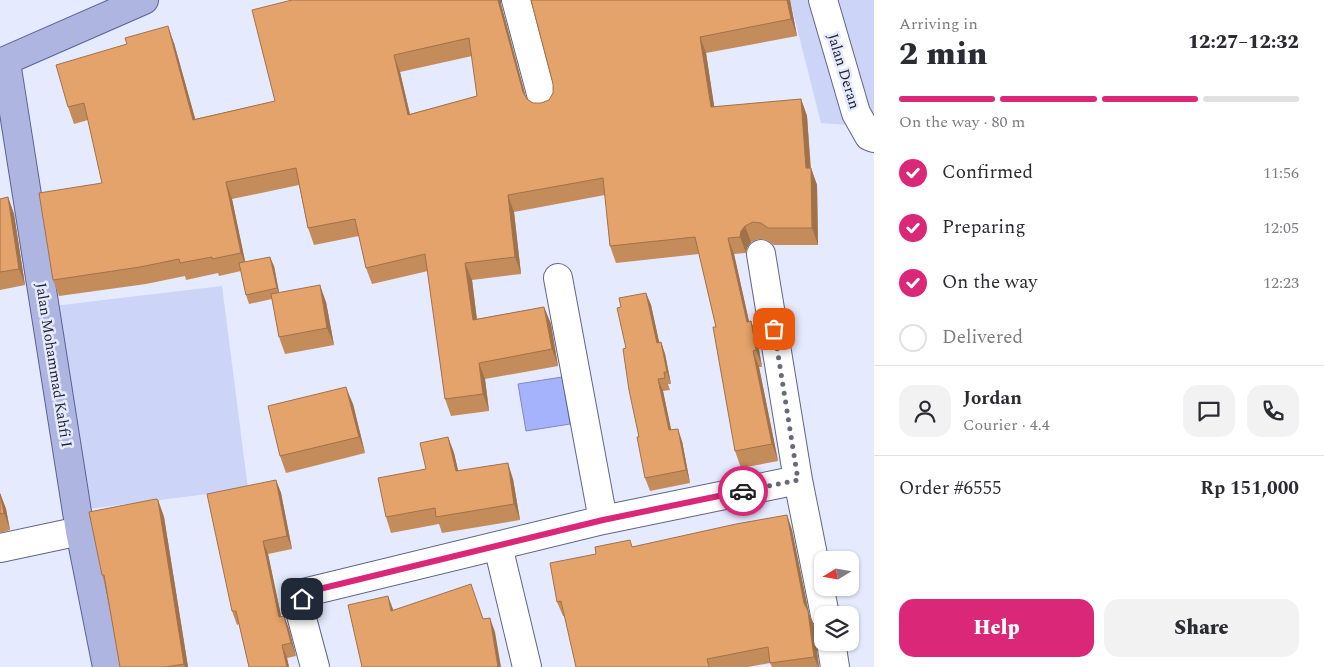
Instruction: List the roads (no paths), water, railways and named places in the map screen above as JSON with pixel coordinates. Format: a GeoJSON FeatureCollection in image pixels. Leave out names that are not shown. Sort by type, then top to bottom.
{"type":"FeatureCollection","features":[{"type":"Feature","properties":{"kind":"main road"},"geometry":{"type":"LineString","coordinates":[[3,62],[144,0]]}},
{"type":"Feature","properties":{"kind":"main road","name":"Jalan Mohammad Kahfi I"},"geometry":{"type":"LineString","coordinates":[[3,62],[80,530],[107,667]]}},
{"type":"Feature","properties":{"kind":"street"},"geometry":{"type":"LineString","coordinates":[[516,0],[544,105]]}},
{"type":"Feature","properties":{"kind":"street","name":"Jalan Deran"},"geometry":{"type":"LineString","coordinates":[[822,0],[856,113],[869,136],[874,138]]}},
{"type":"Feature","properties":{"kind":"street"},"geometry":{"type":"LineString","coordinates":[[761,254],[798,480],[823,606]]}},
{"type":"Feature","properties":{"kind":"street"},"geometry":{"type":"LineString","coordinates":[[558,278],[603,520]]}},
{"type":"Feature","properties":{"kind":"street"},"geometry":{"type":"LineString","coordinates":[[315,667],[300,611],[302,599],[307,592],[603,520],[798,480]]}},
{"type":"Feature","properties":{"kind":"street"},"geometry":{"type":"LineString","coordinates":[[0,548],[80,530]]}},
{"type":"Feature","properties":{"kind":"street"},"geometry":{"type":"LineString","coordinates":[[498,546],[526,667]]}},
{"type":"Feature","properties":{"kind":"street"},"geometry":{"type":"LineString","coordinates":[[832,651],[835,667]]}},
{"type":"Feature","properties":{"kind":"water"},"geometry":{"type":"Polygon","coordinates":[[[562,377],[570,424],[526,431],[518,384],[562,377]]]}}]}
